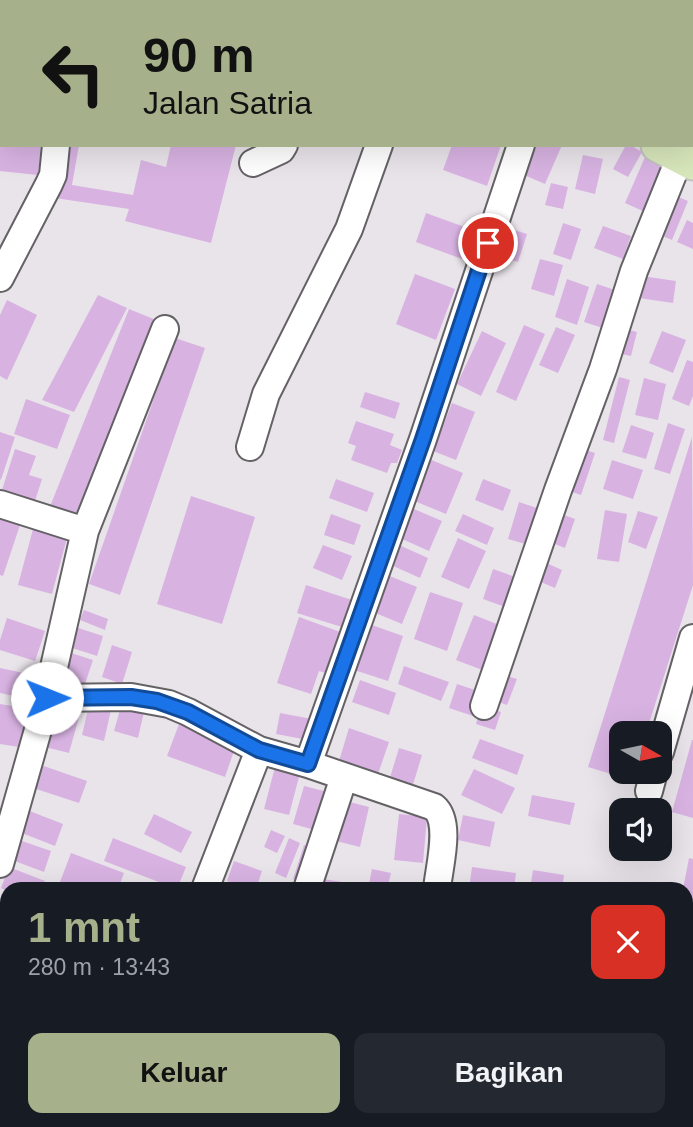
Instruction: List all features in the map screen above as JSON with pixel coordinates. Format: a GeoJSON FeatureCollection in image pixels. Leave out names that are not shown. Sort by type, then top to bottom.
{"type":"FeatureCollection","features":[{"type":"Feature","properties":{"kind":"street"},"geometry":{"type":"LineString","coordinates":[[0,278],[53,175],[56,147]]}},
{"type":"Feature","properties":{"kind":"street"},"geometry":{"type":"LineString","coordinates":[[253,163],[282,147]]}},
{"type":"Feature","properties":{"kind":"street"},"geometry":{"type":"LineString","coordinates":[[250,447],[266,394],[349,229],[378,147]]}},
{"type":"Feature","properties":{"kind":"street"},"geometry":{"type":"LineString","coordinates":[[308,764],[423,439],[520,147]]}},
{"type":"Feature","properties":{"kind":"street"},"geometry":{"type":"LineString","coordinates":[[484,706],[558,490],[603,369],[634,271],[677,155]]}},
{"type":"Feature","properties":{"kind":"street"},"geometry":{"type":"LineString","coordinates":[[0,864],[47,698],[85,531],[165,329]]}},
{"type":"Feature","properties":{"kind":"street"},"geometry":{"type":"LineString","coordinates":[[0,504],[85,531]]}},
{"type":"Feature","properties":{"kind":"street"},"geometry":{"type":"LineString","coordinates":[[669,721],[693,638]]}},
{"type":"Feature","properties":{"kind":"street"},"geometry":{"type":"LineString","coordinates":[[47,698],[131,697],[157,701],[188,712],[259,750],[434,807],[439,811],[443,825],[438,882]]}},
{"type":"Feature","properties":{"kind":"street"},"geometry":{"type":"LineString","coordinates":[[208,882],[259,750]]}},
{"type":"Feature","properties":{"kind":"street"},"geometry":{"type":"LineString","coordinates":[[309,882],[344,777]]}},
{"type":"Feature","properties":{"kind":"building"},"geometry":{"type":"Polygon","coordinates":[[[0,147],[41,147],[38,175],[0,171],[0,147]]]}},
{"type":"Feature","properties":{"kind":"building"},"geometry":{"type":"Polygon","coordinates":[[[63,147],[79,147],[72,185],[133,195],[141,160],[166,167],[171,147],[235,147],[211,243],[125,221],[129,209],[55,198],[63,147]]]}},
{"type":"Feature","properties":{"kind":"building"},"geometry":{"type":"Polygon","coordinates":[[[451,147],[500,147],[487,186],[443,170],[451,147]]]}},
{"type":"Feature","properties":{"kind":"building"},"geometry":{"type":"Polygon","coordinates":[[[536,147],[561,147],[545,184],[524,175],[536,147]]]}},
{"type":"Feature","properties":{"kind":"building"},"geometry":{"type":"Polygon","coordinates":[[[625,147],[633,147],[642,152],[628,177],[613,169],[625,147]]]}},
{"type":"Feature","properties":{"kind":"building"},"geometry":{"type":"Polygon","coordinates":[[[583,155],[603,159],[595,194],[575,189],[583,155]]]}},
{"type":"Feature","properties":{"kind":"building"},"geometry":{"type":"Polygon","coordinates":[[[645,157],[665,166],[645,212],[625,203],[645,157]]]}},
{"type":"Feature","properties":{"kind":"building"},"geometry":{"type":"Polygon","coordinates":[[[551,183],[568,187],[563,209],[545,205],[551,183]]]}},
{"type":"Feature","properties":{"kind":"building"},"geometry":{"type":"Polygon","coordinates":[[[671,194],[688,201],[672,240],[655,233],[671,194]]]}},
{"type":"Feature","properties":{"kind":"building"},"geometry":{"type":"Polygon","coordinates":[[[426,213],[481,233],[470,262],[416,242],[426,213]]]}},
{"type":"Feature","properties":{"kind":"building"},"geometry":{"type":"Polygon","coordinates":[[[687,220],[693,223],[693,249],[677,242],[687,220]]]}},
{"type":"Feature","properties":{"kind":"building"},"geometry":{"type":"Polygon","coordinates":[[[563,223],[581,229],[571,260],[553,254],[563,223]]]}},
{"type":"Feature","properties":{"kind":"building"},"geometry":{"type":"Polygon","coordinates":[[[502,226],[527,234],[518,262],[493,254],[502,226]]]}},
{"type":"Feature","properties":{"kind":"building"},"geometry":{"type":"Polygon","coordinates":[[[603,226],[631,236],[623,259],[594,248],[603,226]]]}},
{"type":"Feature","properties":{"kind":"building"},"geometry":{"type":"Polygon","coordinates":[[[540,259],[563,265],[554,296],[531,289],[540,259]]]}},
{"type":"Feature","properties":{"kind":"building"},"geometry":{"type":"Polygon","coordinates":[[[415,274],[455,289],[436,340],[396,324],[415,274]]]}},
{"type":"Feature","properties":{"kind":"building"},"geometry":{"type":"Polygon","coordinates":[[[635,275],[676,281],[673,303],[632,297],[635,275]]]}},
{"type":"Feature","properties":{"kind":"building"},"geometry":{"type":"Polygon","coordinates":[[[567,279],[589,287],[577,325],[555,317],[567,279]]]}},
{"type":"Feature","properties":{"kind":"building"},"geometry":{"type":"Polygon","coordinates":[[[597,284],[618,291],[606,329],[584,322],[597,284]]]}},
{"type":"Feature","properties":{"kind":"building"},"geometry":{"type":"Polygon","coordinates":[[[98,295],[127,308],[74,412],[42,400],[98,295]]]}},
{"type":"Feature","properties":{"kind":"building"},"geometry":{"type":"Polygon","coordinates":[[[7,300],[37,315],[7,380],[0,376],[0,315],[7,300]]]}},
{"type":"Feature","properties":{"kind":"building"},"geometry":{"type":"Polygon","coordinates":[[[129,309],[156,320],[74,525],[47,514],[129,309]]]}},
{"type":"Feature","properties":{"kind":"building"},"geometry":{"type":"Polygon","coordinates":[[[524,325],[545,334],[516,401],[496,392],[524,325]]]}},
{"type":"Feature","properties":{"kind":"building"},"geometry":{"type":"Polygon","coordinates":[[[556,327],[575,335],[558,373],[539,365],[556,327]]]}},
{"type":"Feature","properties":{"kind":"building"},"geometry":{"type":"Polygon","coordinates":[[[618,327],[637,332],[631,356],[612,352],[618,327]]]}},
{"type":"Feature","properties":{"kind":"building"},"geometry":{"type":"Polygon","coordinates":[[[482,331],[506,343],[481,396],[457,384],[482,331]]]}},
{"type":"Feature","properties":{"kind":"building"},"geometry":{"type":"Polygon","coordinates":[[[662,331],[686,340],[673,373],[649,363],[662,331]]]}},
{"type":"Feature","properties":{"kind":"building"},"geometry":{"type":"Polygon","coordinates":[[[175,338],[205,348],[120,595],[89,584],[175,338]]]}},
{"type":"Feature","properties":{"kind":"building"},"geometry":{"type":"Polygon","coordinates":[[[687,360],[693,362],[693,396],[689,406],[672,399],[687,360]]]}},
{"type":"Feature","properties":{"kind":"building"},"geometry":{"type":"Polygon","coordinates":[[[619,377],[630,380],[614,443],[603,440],[619,377]]]}},
{"type":"Feature","properties":{"kind":"building"},"geometry":{"type":"Polygon","coordinates":[[[644,378],[666,384],[658,420],[635,415],[644,378]]]}},
{"type":"Feature","properties":{"kind":"building"},"geometry":{"type":"Polygon","coordinates":[[[365,392],[400,403],[395,419],[360,407],[365,392]]]}},
{"type":"Feature","properties":{"kind":"building"},"geometry":{"type":"Polygon","coordinates":[[[26,399],[70,415],[57,449],[14,434],[26,399]]]}},
{"type":"Feature","properties":{"kind":"building"},"geometry":{"type":"Polygon","coordinates":[[[452,403],[475,412],[456,460],[433,451],[452,403]]]}},
{"type":"Feature","properties":{"kind":"building"},"geometry":{"type":"Polygon","coordinates":[[[356,421],[394,434],[390,445],[402,450],[397,463],[391,463],[387,473],[351,460],[356,446],[348,443],[356,421]]]}},
{"type":"Feature","properties":{"kind":"building"},"geometry":{"type":"Polygon","coordinates":[[[668,423],[685,429],[670,474],[654,469],[668,423]]]}},
{"type":"Feature","properties":{"kind":"building"},"geometry":{"type":"Polygon","coordinates":[[[631,425],[654,433],[646,459],[622,452],[631,425]]]}},
{"type":"Feature","properties":{"kind":"building"},"geometry":{"type":"Polygon","coordinates":[[[0,432],[15,437],[1,480],[0,479],[0,432]]]}},
{"type":"Feature","properties":{"kind":"building"},"geometry":{"type":"Polygon","coordinates":[[[692,437],[693,585],[650,721],[609,721],[609,773],[588,767],[692,437]]]}},
{"type":"Feature","properties":{"kind":"building"},"geometry":{"type":"Polygon","coordinates":[[[579,448],[595,453],[581,495],[566,490],[579,448]]]}},
{"type":"Feature","properties":{"kind":"building"},"geometry":{"type":"Polygon","coordinates":[[[15,449],[36,456],[29,475],[42,479],[34,504],[1,493],[15,449]]]}},
{"type":"Feature","properties":{"kind":"building"},"geometry":{"type":"Polygon","coordinates":[[[429,459],[463,473],[446,514],[412,500],[429,459]]]}},
{"type":"Feature","properties":{"kind":"building"},"geometry":{"type":"Polygon","coordinates":[[[612,460],[643,470],[633,499],[603,489],[612,460]]]}},
{"type":"Feature","properties":{"kind":"building"},"geometry":{"type":"Polygon","coordinates":[[[336,479],[374,493],[367,512],[329,498],[336,479]]]}},
{"type":"Feature","properties":{"kind":"building"},"geometry":{"type":"Polygon","coordinates":[[[483,479],[511,490],[503,511],[475,500],[483,479]]]}},
{"type":"Feature","properties":{"kind":"building"},"geometry":{"type":"Polygon","coordinates":[[[191,496],[255,517],[222,624],[157,604],[191,496]]]}},
{"type":"Feature","properties":{"kind":"building"},"geometry":{"type":"Polygon","coordinates":[[[519,502],[540,509],[529,545],[508,539],[519,502]]]}},
{"type":"Feature","properties":{"kind":"building"},"geometry":{"type":"Polygon","coordinates":[[[414,509],[442,521],[429,551],[402,539],[414,509]]]}},
{"type":"Feature","properties":{"kind":"building"},"geometry":{"type":"Polygon","coordinates":[[[605,510],[627,514],[619,562],[597,559],[605,510]]]}},
{"type":"Feature","properties":{"kind":"building"},"geometry":{"type":"Polygon","coordinates":[[[638,511],[658,517],[646,549],[628,542],[638,511]]]}},
{"type":"Feature","properties":{"kind":"building"},"geometry":{"type":"Polygon","coordinates":[[[0,512],[22,519],[3,576],[0,575],[0,512]]]}},
{"type":"Feature","properties":{"kind":"building"},"geometry":{"type":"Polygon","coordinates":[[[556,512],[575,519],[565,548],[545,540],[556,512]]]}},
{"type":"Feature","properties":{"kind":"building"},"geometry":{"type":"Polygon","coordinates":[[[331,514],[361,525],[354,545],[324,535],[331,514]]]}},
{"type":"Feature","properties":{"kind":"building"},"geometry":{"type":"Polygon","coordinates":[[[463,514],[494,528],[487,545],[455,531],[463,514]]]}},
{"type":"Feature","properties":{"kind":"building"},"geometry":{"type":"Polygon","coordinates":[[[33,529],[67,538],[52,594],[18,585],[33,529]]]}},
{"type":"Feature","properties":{"kind":"building"},"geometry":{"type":"Polygon","coordinates":[[[458,538],[486,551],[469,589],[441,577],[458,538]]]}},
{"type":"Feature","properties":{"kind":"building"},"geometry":{"type":"Polygon","coordinates":[[[323,545],[352,556],[342,580],[313,568],[323,545]]]}},
{"type":"Feature","properties":{"kind":"building"},"geometry":{"type":"Polygon","coordinates":[[[399,545],[428,558],[420,578],[391,565],[399,545]]]}},
{"type":"Feature","properties":{"kind":"building"},"geometry":{"type":"Polygon","coordinates":[[[544,562],[562,570],[555,588],[536,580],[544,562]]]}},
{"type":"Feature","properties":{"kind":"building"},"geometry":{"type":"Polygon","coordinates":[[[493,569],[518,578],[508,608],[483,599],[493,569]]]}},
{"type":"Feature","properties":{"kind":"building"},"geometry":{"type":"Polygon","coordinates":[[[387,575],[417,587],[402,624],[373,612],[387,575]]]}},
{"type":"Feature","properties":{"kind":"building"},"geometry":{"type":"Polygon","coordinates":[[[306,585],[355,601],[345,628],[297,613],[306,585]]]}},
{"type":"Feature","properties":{"kind":"building"},"geometry":{"type":"Polygon","coordinates":[[[430,592],[463,603],[447,651],[414,639],[430,592]]]}},
{"type":"Feature","properties":{"kind":"building"},"geometry":{"type":"Polygon","coordinates":[[[84,610],[108,619],[105,630],[80,620],[84,610]]]}},
{"type":"Feature","properties":{"kind":"building"},"geometry":{"type":"Polygon","coordinates":[[[474,615],[502,626],[485,671],[456,660],[474,615]]]}},
{"type":"Feature","properties":{"kind":"building"},"geometry":{"type":"Polygon","coordinates":[[[299,617],[343,633],[329,674],[319,671],[311,694],[277,683],[299,617]]]}},
{"type":"Feature","properties":{"kind":"building"},"geometry":{"type":"Polygon","coordinates":[[[7,618],[45,631],[35,661],[0,650],[0,640],[7,618]]]}},
{"type":"Feature","properties":{"kind":"building"},"geometry":{"type":"Polygon","coordinates":[[[369,624],[403,636],[388,681],[354,670],[369,624]]]}},
{"type":"Feature","properties":{"kind":"building"},"geometry":{"type":"Polygon","coordinates":[[[72,626],[103,636],[97,656],[66,646],[72,626]]]}},
{"type":"Feature","properties":{"kind":"building"},"geometry":{"type":"Polygon","coordinates":[[[112,645],[132,652],[122,684],[102,677],[112,645]]]}},
{"type":"Feature","properties":{"kind":"building"},"geometry":{"type":"Polygon","coordinates":[[[65,651],[93,660],[83,690],[56,681],[65,651]]]}},
{"type":"Feature","properties":{"kind":"building"},"geometry":{"type":"Polygon","coordinates":[[[404,666],[449,682],[441,701],[398,684],[404,666]]]}},
{"type":"Feature","properties":{"kind":"building"},"geometry":{"type":"Polygon","coordinates":[[[0,668],[38,676],[33,700],[0,693],[0,668]]]}},
{"type":"Feature","properties":{"kind":"building"},"geometry":{"type":"Polygon","coordinates":[[[498,673],[517,679],[507,705],[490,699],[498,673]]]}},
{"type":"Feature","properties":{"kind":"building"},"geometry":{"type":"Polygon","coordinates":[[[360,680],[396,693],[389,715],[352,702],[360,680]]]}},
{"type":"Feature","properties":{"kind":"building"},"geometry":{"type":"Polygon","coordinates":[[[457,684],[481,692],[473,716],[449,708],[457,684]]]}},
{"type":"Feature","properties":{"kind":"building"},"geometry":{"type":"Polygon","coordinates":[[[57,703],[81,710],[69,753],[45,747],[57,703]]]}},
{"type":"Feature","properties":{"kind":"building"},"geometry":{"type":"Polygon","coordinates":[[[0,704],[31,709],[25,748],[0,744],[0,704]]]}},
{"type":"Feature","properties":{"kind":"building"},"geometry":{"type":"Polygon","coordinates":[[[89,705],[111,710],[104,741],[82,735],[89,705]]]}},
{"type":"Feature","properties":{"kind":"building"},"geometry":{"type":"Polygon","coordinates":[[[121,706],[144,712],[138,738],[114,731],[121,706]]]}},
{"type":"Feature","properties":{"kind":"building"},"geometry":{"type":"Polygon","coordinates":[[[481,706],[501,712],[495,730],[476,724],[481,706]]]}},
{"type":"Feature","properties":{"kind":"building"},"geometry":{"type":"Polygon","coordinates":[[[280,713],[312,719],[308,740],[276,734],[280,713]]]}},
{"type":"Feature","properties":{"kind":"building"},"geometry":{"type":"Polygon","coordinates":[[[179,724],[236,745],[225,777],[167,756],[179,724]]]}},
{"type":"Feature","properties":{"kind":"building"},"geometry":{"type":"Polygon","coordinates":[[[349,728],[389,742],[378,774],[339,761],[349,728]]]}},
{"type":"Feature","properties":{"kind":"building"},"geometry":{"type":"Polygon","coordinates":[[[480,739],[524,755],[517,775],[472,758],[480,739]]]}},
{"type":"Feature","properties":{"kind":"building"},"geometry":{"type":"Polygon","coordinates":[[[692,740],[693,740],[693,818],[672,812],[692,740]]]}},
{"type":"Feature","properties":{"kind":"building"},"geometry":{"type":"Polygon","coordinates":[[[399,748],[422,755],[411,791],[388,784],[399,748]]]}},
{"type":"Feature","properties":{"kind":"building"},"geometry":{"type":"Polygon","coordinates":[[[38,764],[87,781],[79,803],[30,787],[38,764]]]}},
{"type":"Feature","properties":{"kind":"building"},"geometry":{"type":"Polygon","coordinates":[[[275,767],[300,773],[289,815],[264,809],[275,767]]]}},
{"type":"Feature","properties":{"kind":"building"},"geometry":{"type":"Polygon","coordinates":[[[474,769],[515,788],[502,814],[461,795],[474,769]]]}},
{"type":"Feature","properties":{"kind":"building"},"geometry":{"type":"Polygon","coordinates":[[[304,786],[332,793],[322,832],[293,824],[304,786]]]}},
{"type":"Feature","properties":{"kind":"building"},"geometry":{"type":"Polygon","coordinates":[[[532,795],[575,803],[570,825],[528,816],[532,795]]]}},
{"type":"Feature","properties":{"kind":"building"},"geometry":{"type":"Polygon","coordinates":[[[342,800],[369,807],[360,847],[332,840],[342,800]]]}},
{"type":"Feature","properties":{"kind":"building"},"geometry":{"type":"Polygon","coordinates":[[[22,808],[63,824],[55,846],[14,830],[22,808]]]}},
{"type":"Feature","properties":{"kind":"building"},"geometry":{"type":"Polygon","coordinates":[[[154,814],[192,832],[181,853],[144,834],[154,814]]]}},
{"type":"Feature","properties":{"kind":"building"},"geometry":{"type":"Polygon","coordinates":[[[399,814],[427,817],[423,863],[394,860],[399,814]]]}},
{"type":"Feature","properties":{"kind":"building"},"geometry":{"type":"Polygon","coordinates":[[[463,815],[495,822],[490,847],[458,840],[463,815]]]}},
{"type":"Feature","properties":{"kind":"building"},"geometry":{"type":"Polygon","coordinates":[[[271,830],[285,836],[277,853],[264,847],[271,830]]]}},
{"type":"Feature","properties":{"kind":"building"},"geometry":{"type":"Polygon","coordinates":[[[113,838],[186,867],[180,882],[159,882],[104,861],[113,838]]]}},
{"type":"Feature","properties":{"kind":"building"},"geometry":{"type":"Polygon","coordinates":[[[289,838],[300,843],[286,878],[275,873],[289,838]]]}},
{"type":"Feature","properties":{"kind":"building"},"geometry":{"type":"Polygon","coordinates":[[[19,840],[51,851],[44,872],[12,860],[19,840]]]}},
{"type":"Feature","properties":{"kind":"building"},"geometry":{"type":"Polygon","coordinates":[[[304,845],[318,850],[307,882],[293,879],[304,845]]]}},
{"type":"Feature","properties":{"kind":"building"},"geometry":{"type":"Polygon","coordinates":[[[71,853],[124,873],[121,882],[60,882],[71,853]]]}},
{"type":"Feature","properties":{"kind":"building"},"geometry":{"type":"Polygon","coordinates":[[[689,858],[693,859],[693,882],[684,882],[689,858]]]}},
{"type":"Feature","properties":{"kind":"building"},"geometry":{"type":"Polygon","coordinates":[[[234,861],[262,871],[258,882],[227,881],[234,861]]]}},
{"type":"Feature","properties":{"kind":"building"},"geometry":{"type":"Polygon","coordinates":[[[9,867],[45,881],[44,882],[3,882],[9,867]]]}},
{"type":"Feature","properties":{"kind":"building"},"geometry":{"type":"Polygon","coordinates":[[[472,867],[516,873],[515,882],[470,882],[472,867]]]}},
{"type":"Feature","properties":{"kind":"building"},"geometry":{"type":"Polygon","coordinates":[[[372,869],[391,873],[389,882],[369,882],[372,869]]]}},
{"type":"Feature","properties":{"kind":"building"},"geometry":{"type":"Polygon","coordinates":[[[533,870],[564,875],[563,882],[531,882],[533,870]]]}},
{"type":"Feature","properties":{"kind":"building"},"geometry":{"type":"Polygon","coordinates":[[[317,878],[342,882],[316,882],[317,878]]]}},
{"type":"Feature","properties":{"kind":"route"},"geometry":{"type":"LineString","coordinates":[[47,698],[131,697],[169,704],[259,750],[308,764],[423,439],[488,243]]}}]}
